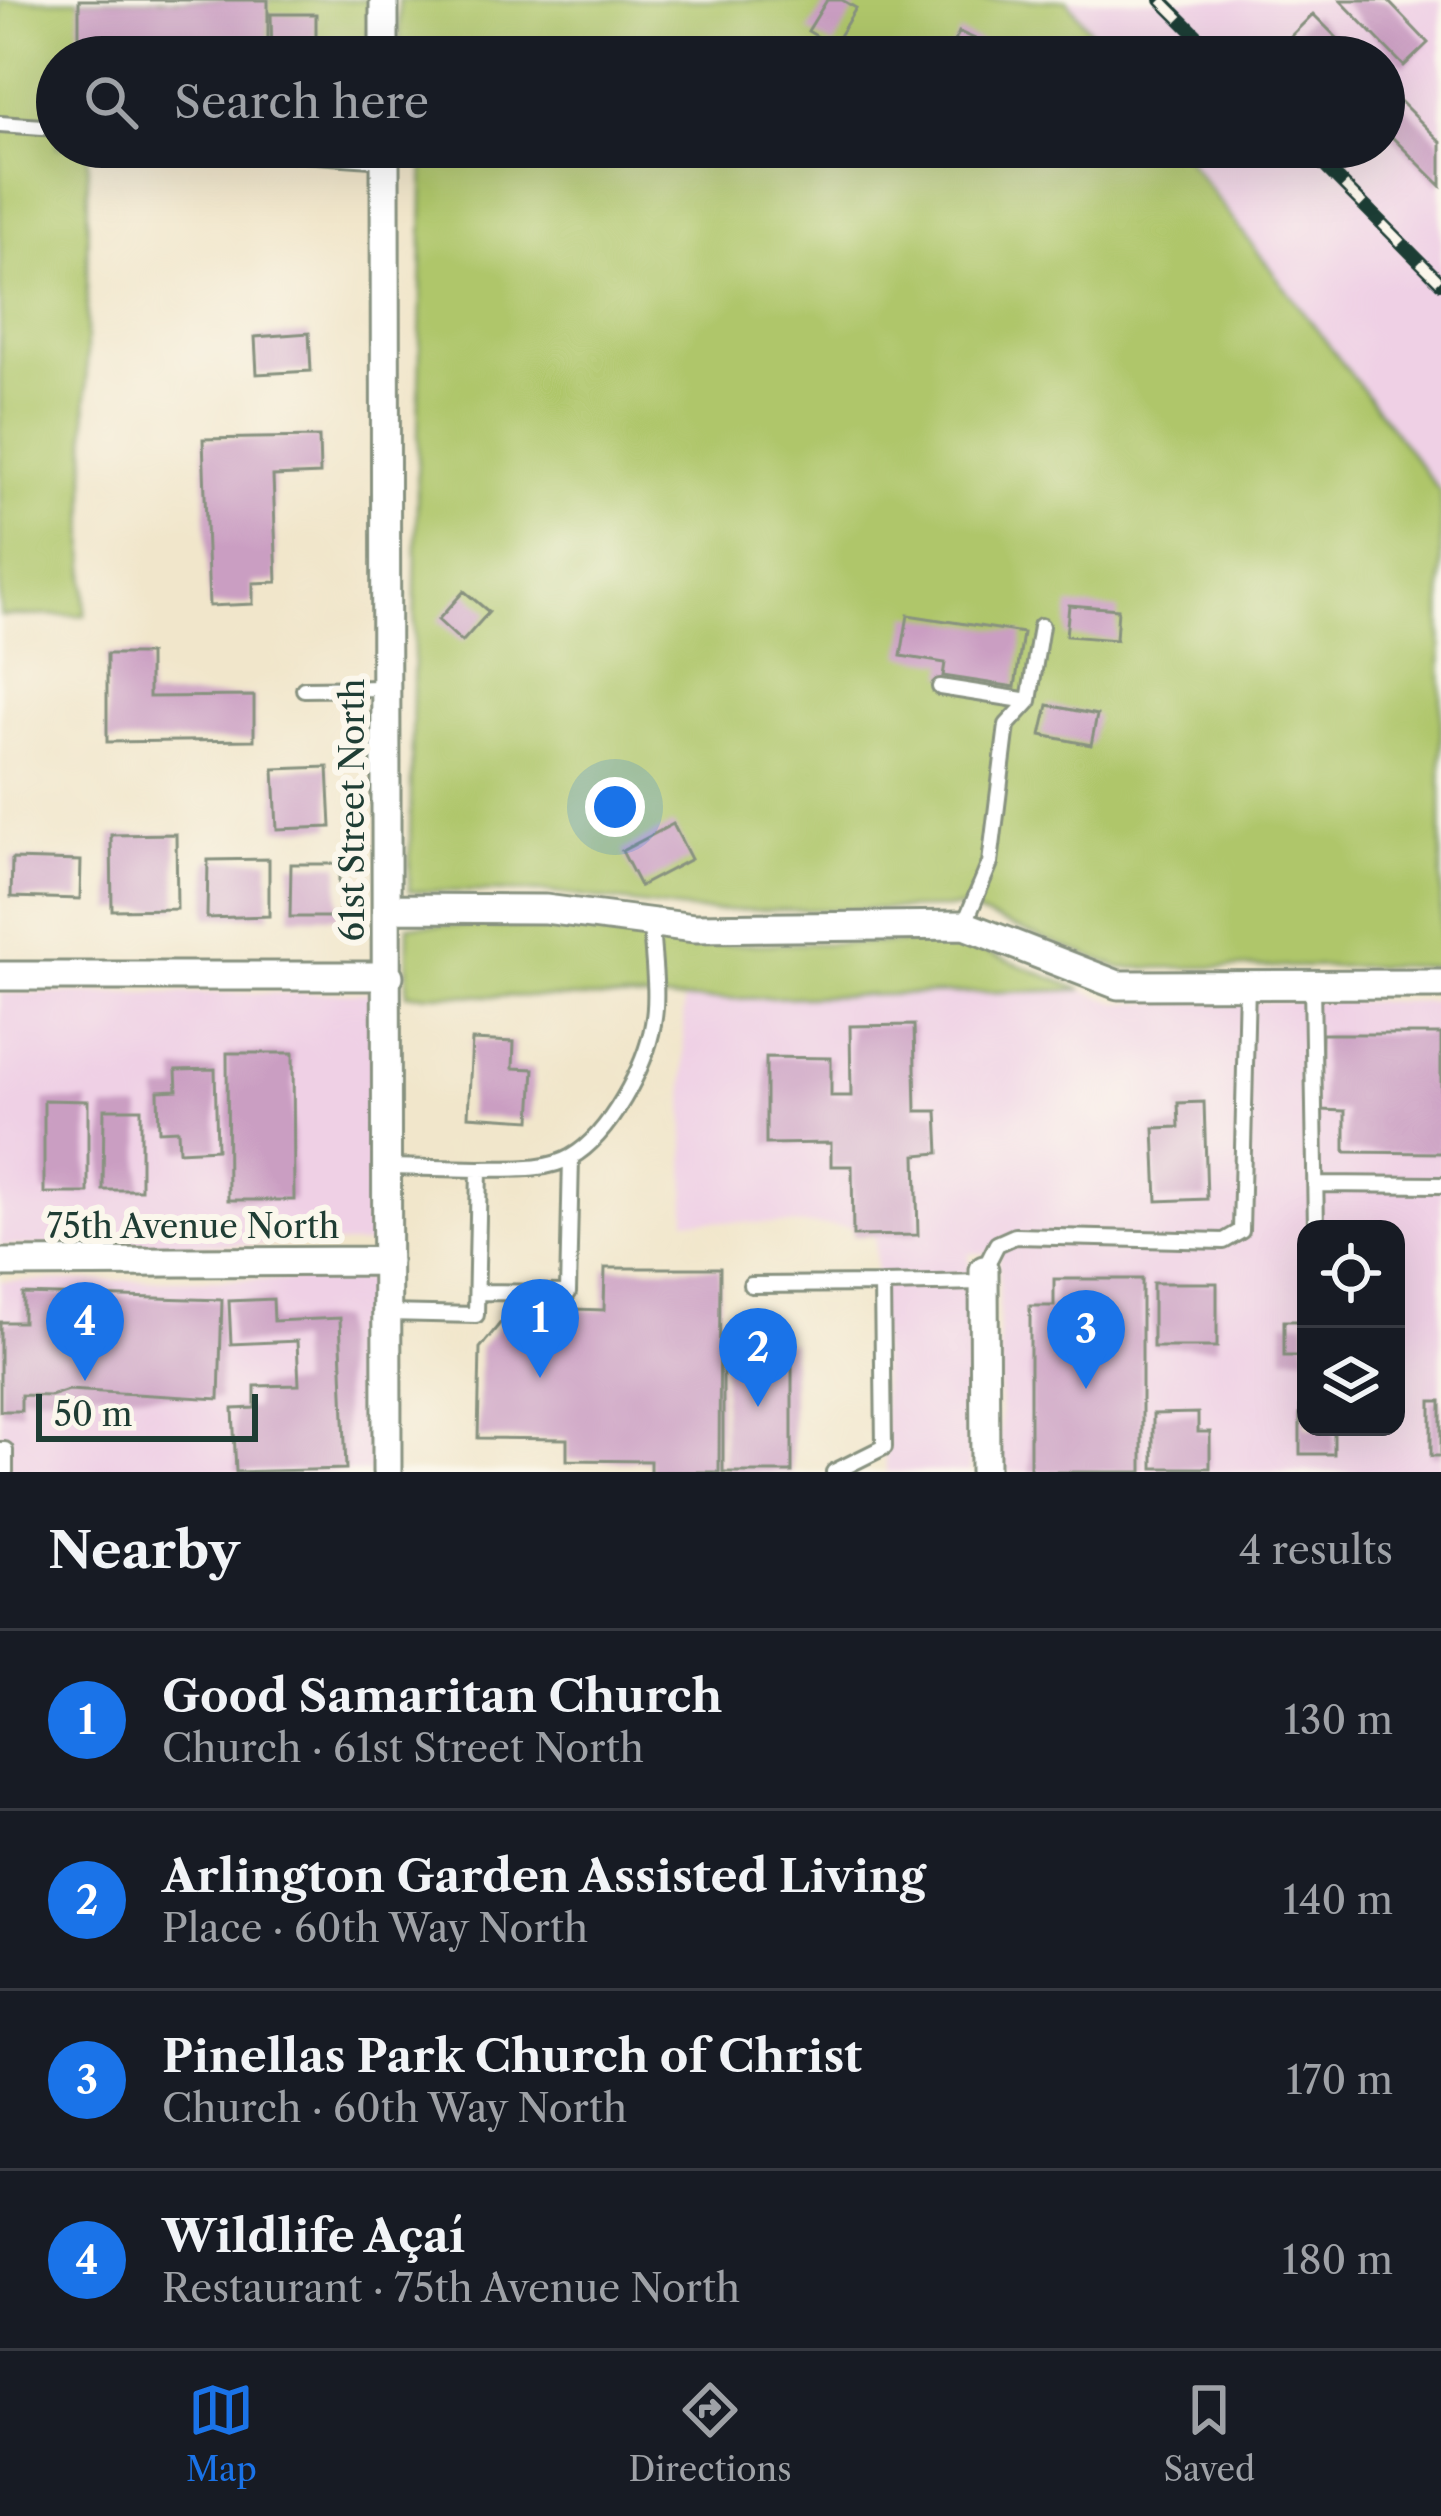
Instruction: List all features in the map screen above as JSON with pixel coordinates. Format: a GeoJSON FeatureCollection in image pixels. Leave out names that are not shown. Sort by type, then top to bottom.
{"type":"FeatureCollection","features":[{"type":"Feature","properties":{"kind":"street"},"geometry":{"type":"LineString","coordinates":[[384,0],[384,36]]}},
{"type":"Feature","properties":{"kind":"street","name":"61st Street North"},"geometry":{"type":"LineString","coordinates":[[385,168],[387,1472]]}},
{"type":"Feature","properties":{"kind":"street"},"geometry":{"type":"LineString","coordinates":[[389,908],[545,909],[694,928],[964,925],[1118,986],[1441,983]]}},
{"type":"Feature","properties":{"kind":"street"},"geometry":{"type":"LineString","coordinates":[[0,976],[389,976]]}},
{"type":"Feature","properties":{"kind":"street","name":"75th Avenue North"},"geometry":{"type":"LineString","coordinates":[[0,1264],[387,1261]]}},
{"type":"Feature","properties":{"kind":"street"},"geometry":{"type":"LineString","coordinates":[[984,1276],[985,1472]]}},
{"type":"Feature","properties":{"kind":"lane"},"geometry":{"type":"LineString","coordinates":[[0,124],[36,127]]}},
{"type":"Feature","properties":{"kind":"lane"},"geometry":{"type":"LineString","coordinates":[[964,925],[990,863],[1007,724],[1029,701],[1041,626]]}},
{"type":"Feature","properties":{"kind":"lane"},"geometry":{"type":"LineString","coordinates":[[304,689],[387,688]]}},
{"type":"Feature","properties":{"kind":"lane"},"geometry":{"type":"LineString","coordinates":[[940,688],[1029,701]]}},
{"type":"Feature","properties":{"kind":"lane"},"geometry":{"type":"LineString","coordinates":[[388,1167],[530,1168],[571,1157],[604,1124],[654,1023],[651,921]]}},
{"type":"Feature","properties":{"kind":"lane"},"geometry":{"type":"LineString","coordinates":[[1312,984],[1316,1220]]}},
{"type":"Feature","properties":{"kind":"lane"},"geometry":{"type":"LineString","coordinates":[[751,1285],[882,1284],[984,1276],[997,1244],[1015,1235],[1224,1241],[1241,1231],[1253,985]]}},
{"type":"Feature","properties":{"kind":"lane"},"geometry":{"type":"LineString","coordinates":[[476,1292],[568,1293],[571,1157]]}},
{"type":"Feature","properties":{"kind":"lane"},"geometry":{"type":"LineString","coordinates":[[387,1313],[476,1315],[479,1169]]}},
{"type":"Feature","properties":{"kind":"lane"},"geometry":{"type":"LineString","coordinates":[[1316,1184],[1441,1185]]}},
{"type":"Feature","properties":{"kind":"lane"},"geometry":{"type":"LineString","coordinates":[[835,1472],[884,1447],[882,1284]]}},
{"type":"Feature","properties":{"kind":"lane"},"geometry":{"type":"LineString","coordinates":[[0,1450],[5,1450],[5,1472]]}},
{"type":"Feature","properties":{"kind":"shaded area"},"geometry":{"type":"Polygon","coordinates":[[[1067,0],[1441,0],[1441,493],[1194,168],[1405,168],[1405,36],[1094,36],[1067,0]]]}},
{"type":"Feature","properties":{"kind":"shaded area"},"geometry":{"type":"Polygon","coordinates":[[[1082,990],[1118,1003],[1441,1001],[1441,1472],[1000,1472],[999,1254],[969,1253],[970,1472],[886,1472],[874,1228],[686,1220],[683,1000],[1082,990]]]}},
{"type":"Feature","properties":{"kind":"shaded area"},"geometry":{"type":"Polygon","coordinates":[[[0,993],[373,993],[372,1244],[0,1246],[0,993]]]}},
{"type":"Feature","properties":{"kind":"shaded area"},"geometry":{"type":"Polygon","coordinates":[[[372,1279],[372,1472],[0,1472],[0,1281],[372,1279]]]}},
{"type":"Feature","properties":{"kind":"green space"},"geometry":{"type":"Polygon","coordinates":[[[0,0],[369,0],[369,36],[36,36],[36,168],[88,168],[85,615],[0,616],[0,0]]]}},
{"type":"Feature","properties":{"kind":"green space"},"geometry":{"type":"Polygon","coordinates":[[[399,0],[1067,0],[1094,36],[400,36],[399,0]]]}},
{"type":"Feature","properties":{"kind":"green space"},"geometry":{"type":"Polygon","coordinates":[[[424,168],[1194,168],[1441,493],[1441,966],[1121,968],[964,908],[695,911],[547,892],[409,891],[424,168]]]}},
{"type":"Feature","properties":{"kind":"green space"},"geometry":{"type":"Polygon","coordinates":[[[408,925],[545,926],[694,945],[961,942],[1082,990],[683,1000],[407,994],[408,925]]]}},
{"type":"Feature","properties":{"kind":"building"},"geometry":{"type":"Polygon","coordinates":[[[79,0],[268,0],[268,36],[79,36],[79,0]]]}},
{"type":"Feature","properties":{"kind":"building"},"geometry":{"type":"Polygon","coordinates":[[[827,0],[842,0],[856,8],[839,36],[816,36],[808,31],[827,0]]]}},
{"type":"Feature","properties":{"kind":"building"},"geometry":{"type":"Polygon","coordinates":[[[1340,0],[1387,0],[1428,43],[1405,65],[1405,36],[1375,36],[1340,0]]]}},
{"type":"Feature","properties":{"kind":"building"},"geometry":{"type":"Polygon","coordinates":[[[271,14],[316,14],[316,36],[272,36],[271,14]]]}},
{"type":"Feature","properties":{"kind":"building"},"geometry":{"type":"Polygon","coordinates":[[[1313,14],[1335,36],[1291,36],[1313,14]]]}},
{"type":"Feature","properties":{"kind":"building"},"geometry":{"type":"Polygon","coordinates":[[[1405,106],[1441,142],[1441,186],[1405,150],[1405,106]]]}},
{"type":"Feature","properties":{"kind":"building"},"geometry":{"type":"Polygon","coordinates":[[[309,333],[311,371],[257,374],[255,337],[309,333]]]}},
{"type":"Feature","properties":{"kind":"building"},"geometry":{"type":"Polygon","coordinates":[[[319,437],[320,474],[273,476],[277,582],[253,583],[253,604],[209,606],[203,439],[319,437]]]}},
{"type":"Feature","properties":{"kind":"building"},"geometry":{"type":"Polygon","coordinates":[[[464,591],[489,612],[462,642],[438,620],[464,591]]]}},
{"type":"Feature","properties":{"kind":"building"},"geometry":{"type":"Polygon","coordinates":[[[1069,605],[1118,609],[1116,640],[1066,636],[1069,605]]]}},
{"type":"Feature","properties":{"kind":"building"},"geometry":{"type":"Polygon","coordinates":[[[908,615],[1023,633],[1015,687],[943,676],[945,663],[901,656],[908,615]]]}},
{"type":"Feature","properties":{"kind":"building"},"geometry":{"type":"Polygon","coordinates":[[[107,654],[149,654],[149,697],[254,696],[254,740],[107,742],[107,654]]]}},
{"type":"Feature","properties":{"kind":"building"},"geometry":{"type":"Polygon","coordinates":[[[1048,705],[1097,715],[1091,745],[1041,735],[1048,705]]]}},
{"type":"Feature","properties":{"kind":"building"},"geometry":{"type":"Polygon","coordinates":[[[328,767],[331,827],[277,829],[274,769],[328,767]]]}},
{"type":"Feature","properties":{"kind":"building"},"geometry":{"type":"Polygon","coordinates":[[[673,824],[691,859],[640,886],[622,851],[673,824]]]}},
{"type":"Feature","properties":{"kind":"building"},"geometry":{"type":"Polygon","coordinates":[[[176,834],[177,909],[112,910],[111,835],[176,834]]]}},
{"type":"Feature","properties":{"kind":"building"},"geometry":{"type":"Polygon","coordinates":[[[12,859],[81,861],[80,899],[11,897],[12,859]]]}},
{"type":"Feature","properties":{"kind":"building"},"geometry":{"type":"Polygon","coordinates":[[[269,859],[269,916],[207,918],[208,860],[269,859]]]}},
{"type":"Feature","properties":{"kind":"building"},"geometry":{"type":"Polygon","coordinates":[[[291,864],[339,864],[339,917],[290,917],[291,864]]]}},
{"type":"Feature","properties":{"kind":"building"},"geometry":{"type":"Polygon","coordinates":[[[914,1025],[916,1111],[937,1111],[939,1153],[916,1155],[918,1235],[853,1236],[852,1166],[831,1166],[831,1143],[766,1144],[766,1057],[831,1058],[831,1096],[851,1096],[850,1026],[914,1025]]]}},
{"type":"Feature","properties":{"kind":"building"},"geometry":{"type":"Polygon","coordinates":[[[1322,1034],[1441,1034],[1441,1153],[1345,1152],[1345,1111],[1321,1110],[1322,1034]]]}},
{"type":"Feature","properties":{"kind":"building"},"geometry":{"type":"Polygon","coordinates":[[[472,1040],[514,1042],[513,1068],[534,1069],[531,1120],[468,1116],[472,1040]]]}},
{"type":"Feature","properties":{"kind":"building"},"geometry":{"type":"Polygon","coordinates":[[[227,1053],[293,1053],[294,1200],[228,1200],[227,1053]]]}},
{"type":"Feature","properties":{"kind":"building"},"geometry":{"type":"Polygon","coordinates":[[[215,1069],[217,1149],[179,1151],[178,1130],[159,1131],[158,1091],[177,1090],[176,1070],[215,1069]]]}},
{"type":"Feature","properties":{"kind":"building"},"geometry":{"type":"Polygon","coordinates":[[[44,1100],[88,1101],[88,1193],[44,1193],[44,1100]]]}},
{"type":"Feature","properties":{"kind":"building"},"geometry":{"type":"Polygon","coordinates":[[[1204,1102],[1207,1199],[1157,1201],[1154,1128],[1179,1127],[1178,1103],[1204,1102]]]}},
{"type":"Feature","properties":{"kind":"building"},"geometry":{"type":"Polygon","coordinates":[[[104,1109],[141,1109],[141,1190],[103,1190],[104,1109]]]}},
{"type":"Feature","properties":{"kind":"building"},"geometry":{"type":"Polygon","coordinates":[[[605,1268],[720,1268],[719,1472],[650,1472],[650,1461],[567,1460],[567,1439],[478,1438],[480,1348],[506,1316],[575,1318],[574,1309],[604,1310],[605,1268]]]}},
{"type":"Feature","properties":{"kind":"building"},"geometry":{"type":"Polygon","coordinates":[[[1054,1279],[1142,1279],[1142,1472],[1030,1472],[1030,1306],[1054,1306],[1054,1279]]]}},
{"type":"Feature","properties":{"kind":"building"},"geometry":{"type":"Polygon","coordinates":[[[1153,1283],[1217,1283],[1217,1347],[1153,1347],[1153,1283]]]}},
{"type":"Feature","properties":{"kind":"building"},"geometry":{"type":"Polygon","coordinates":[[[23,1294],[222,1300],[219,1399],[68,1390],[50,1396],[21,1395],[21,1411],[0,1411],[0,1322],[23,1322],[23,1294]]]}},
{"type":"Feature","properties":{"kind":"building"},"geometry":{"type":"Polygon","coordinates":[[[273,1299],[274,1321],[340,1318],[346,1469],[236,1472],[233,1409],[255,1408],[255,1386],[299,1385],[297,1341],[231,1344],[229,1301],[273,1299]]]}},
{"type":"Feature","properties":{"kind":"building"},"geometry":{"type":"Polygon","coordinates":[[[1284,1321],[1297,1321],[1297,1356],[1284,1356],[1284,1321]]]}},
{"type":"Feature","properties":{"kind":"building"},"geometry":{"type":"Polygon","coordinates":[[[723,1342],[792,1342],[792,1472],[723,1472],[723,1342]]]}},
{"type":"Feature","properties":{"kind":"building"},"geometry":{"type":"Polygon","coordinates":[[[1431,1401],[1441,1401],[1441,1456],[1431,1456],[1431,1401]]]}},
{"type":"Feature","properties":{"kind":"building"},"geometry":{"type":"Polygon","coordinates":[[[1198,1413],[1198,1432],[1210,1432],[1210,1468],[1153,1468],[1153,1414],[1198,1413]]]}},
{"type":"Feature","properties":{"kind":"building"},"geometry":{"type":"Polygon","coordinates":[[[1300,1436],[1334,1436],[1334,1454],[1300,1454],[1300,1436]]]}},
{"type":"Feature","properties":{"kind":"railway"},"geometry":{"type":"LineString","coordinates":[[1161,0],[1197,36]]}},
{"type":"Feature","properties":{"kind":"railway"},"geometry":{"type":"LineString","coordinates":[[1327,168],[1441,283]]}},
{"type":"Feature","properties":{"kind":"place","name":"Good Samaritan Church"},"geometry":{"type":"Point","coordinates":[540,1378]}},
{"type":"Feature","properties":{"kind":"place","name":"Wildlife Açaí"},"geometry":{"type":"Point","coordinates":[85,1381]}},
{"type":"Feature","properties":{"kind":"place","name":"Pinellas Park Church of Christ"},"geometry":{"type":"Point","coordinates":[1086,1389]}},
{"type":"Feature","properties":{"kind":"place","name":"Arlington Garden Assisted Living"},"geometry":{"type":"Point","coordinates":[758,1407]}}]}
